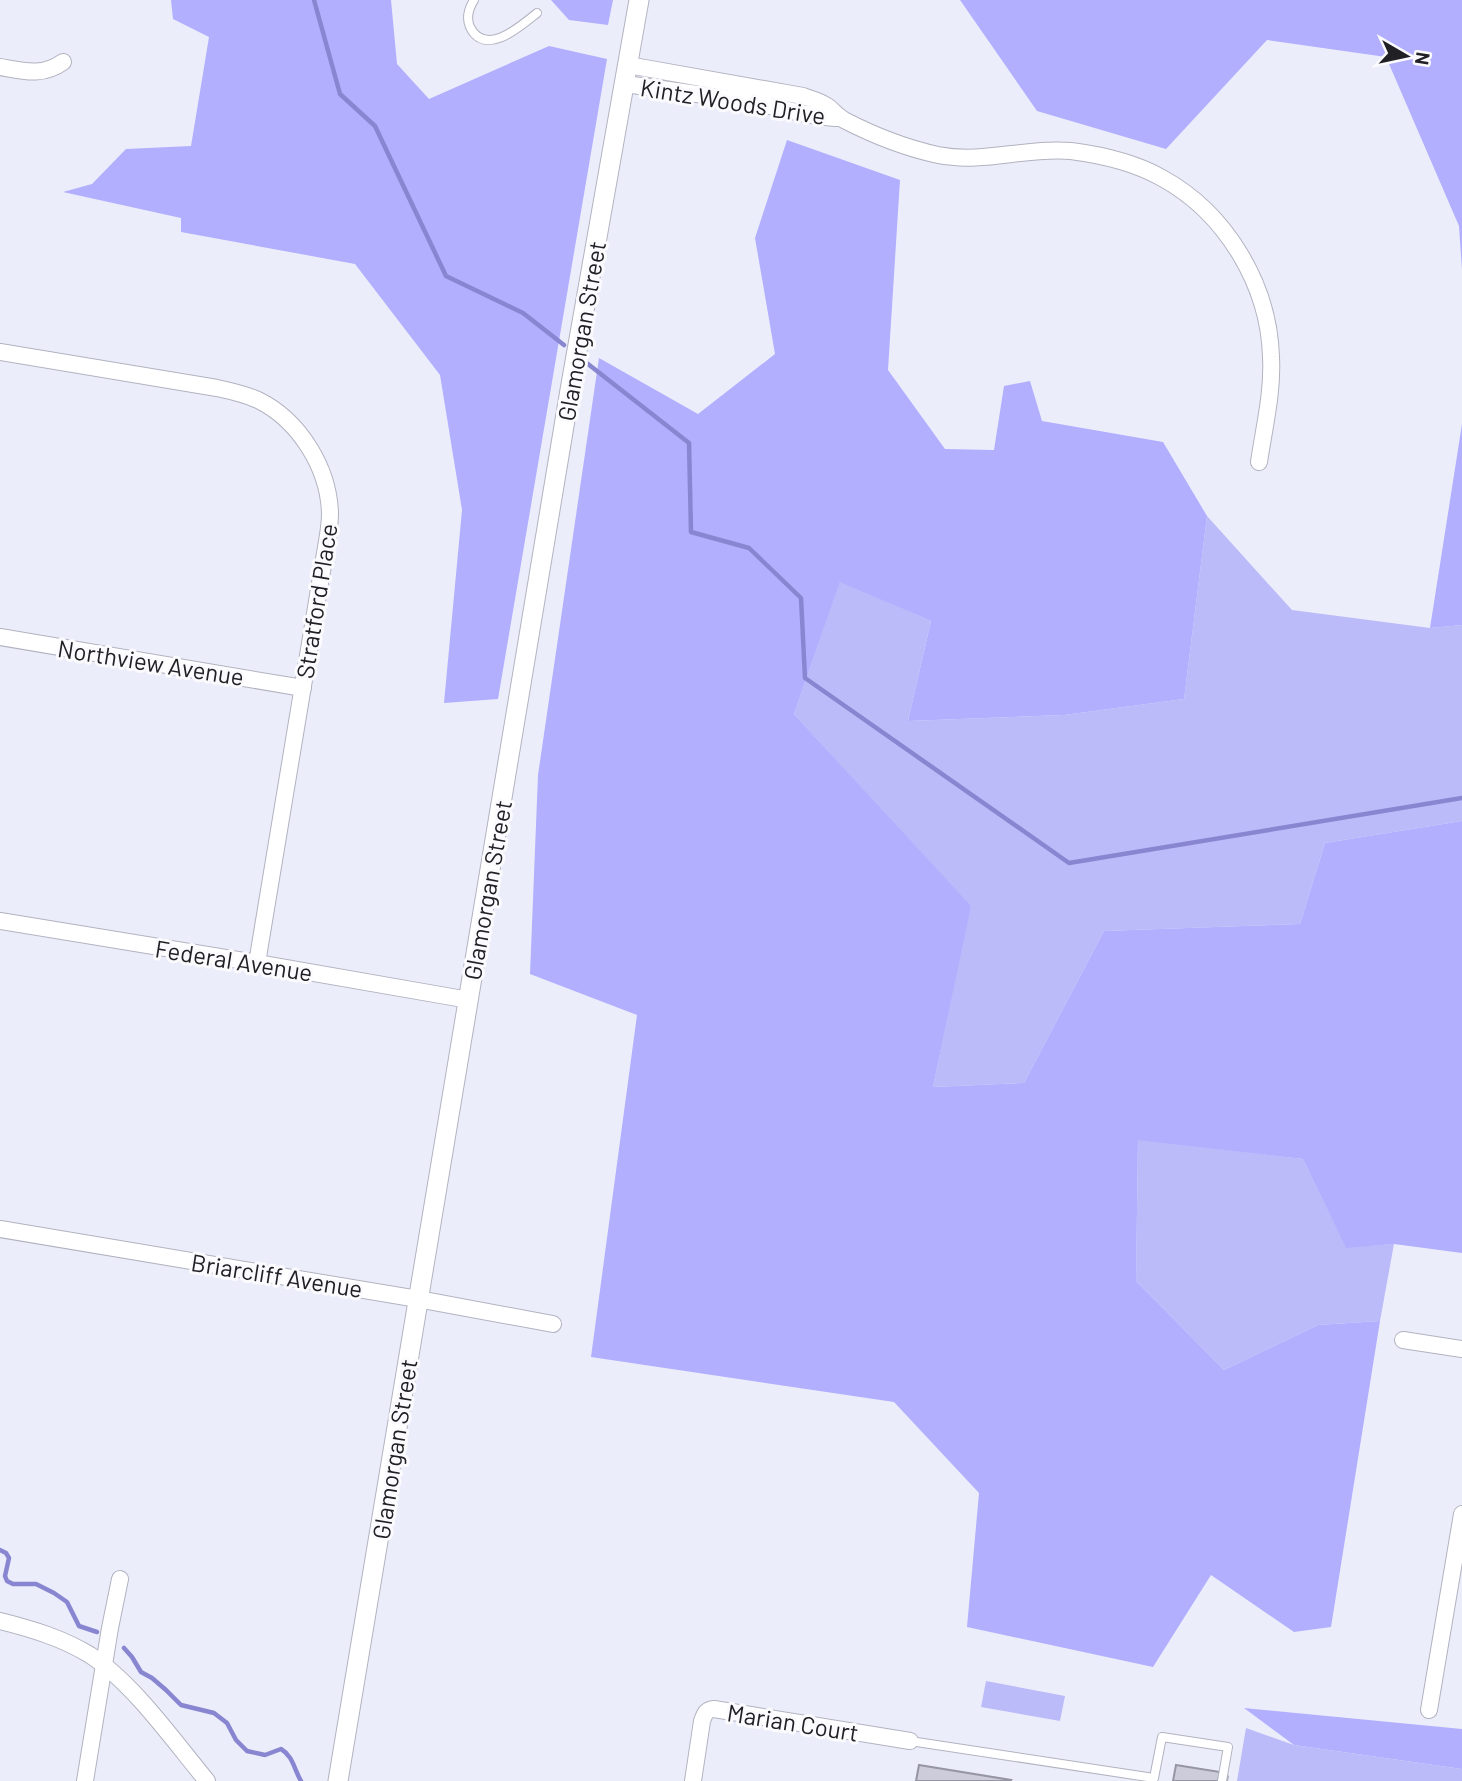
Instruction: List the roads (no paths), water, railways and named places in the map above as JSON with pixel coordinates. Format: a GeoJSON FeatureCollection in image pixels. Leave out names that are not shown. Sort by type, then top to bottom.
{"type":"FeatureCollection","features":[{"type":"Feature","properties":{"kind":"street","name":"Glamorgan Street"},"geometry":{"type":"LineString","coordinates":[[338,1781],[582,320],[639,0]]}},
{"type":"Feature","properties":{"kind":"street"},"geometry":{"type":"LineString","coordinates":[[0,67],[43,72],[54,69],[63,62]]}},
{"type":"Feature","properties":{"kind":"street","name":"Kintz Woods Drive"},"geometry":{"type":"LineString","coordinates":[[627,74],[740,93],[812,99],[826,105],[841,118],[905,145],[951,156],[998,157],[1044,151],[1069,151],[1102,156],[1161,177],[1188,195],[1220,227],[1235,246],[1257,287],[1269,332],[1271,368],[1259,462]]}},
{"type":"Feature","properties":{"kind":"street","name":"Stratford Place"},"geometry":{"type":"LineString","coordinates":[[0,352],[240,393],[261,401],[280,414],[296,429],[320,468],[330,512],[328,535],[257,963]]}},
{"type":"Feature","properties":{"kind":"street","name":"Northview Avenue"},"geometry":{"type":"LineString","coordinates":[[0,637],[303,688]]}},
{"type":"Feature","properties":{"kind":"street","name":"Federal Avenue"},"geometry":{"type":"LineString","coordinates":[[0,921],[468,1000]]}},
{"type":"Feature","properties":{"kind":"street","name":"Briarcliff Avenue"},"geometry":{"type":"LineString","coordinates":[[0,1229],[553,1324]]}},
{"type":"Feature","properties":{"kind":"street"},"geometry":{"type":"LineString","coordinates":[[1403,1340],[1462,1349]]}},
{"type":"Feature","properties":{"kind":"street"},"geometry":{"type":"LineString","coordinates":[[1429,1710],[1455,1603],[1462,1514]]}},
{"type":"Feature","properties":{"kind":"street"},"geometry":{"type":"LineString","coordinates":[[85,1781],[120,1579]]}},
{"type":"Feature","properties":{"kind":"street"},"geometry":{"type":"LineString","coordinates":[[0,1621],[41,1632],[92,1656],[144,1705],[207,1781]]}},
{"type":"Feature","properties":{"kind":"street","name":"Marian Court"},"geometry":{"type":"LineString","coordinates":[[692,1781],[702,1721],[708,1710],[910,1741]]}},
{"type":"Feature","properties":{"kind":"lane"},"geometry":{"type":"LineString","coordinates":[[474,0],[467,21],[477,37],[487,40],[516,30],[537,13]]}},
{"type":"Feature","properties":{"kind":"lane"},"geometry":{"type":"LineString","coordinates":[[910,1741],[1154,1778],[1162,1737],[1228,1747],[1222,1781]]}},
{"type":"Feature","properties":{"kind":"waterway"},"geometry":{"type":"LineString","coordinates":[[314,0],[340,94],[375,126],[446,276],[523,313],[564,345]]}},
{"type":"Feature","properties":{"kind":"waterway"},"geometry":{"type":"LineString","coordinates":[[588,364],[689,443],[691,532],[749,548],[801,598],[805,678],[1069,863],[1462,798]]}},
{"type":"Feature","properties":{"kind":"waterway"},"geometry":{"type":"LineString","coordinates":[[0,1550],[9,1558],[5,1576],[7,1581],[13,1584],[36,1584],[54,1593],[67,1602],[79,1626],[97,1632]]}},
{"type":"Feature","properties":{"kind":"waterway"},"geometry":{"type":"LineString","coordinates":[[124,1648],[141,1672],[152,1678],[181,1705],[214,1713],[227,1723],[236,1740],[247,1751],[265,1755],[281,1749],[285,1752],[301,1781]]}}]}
